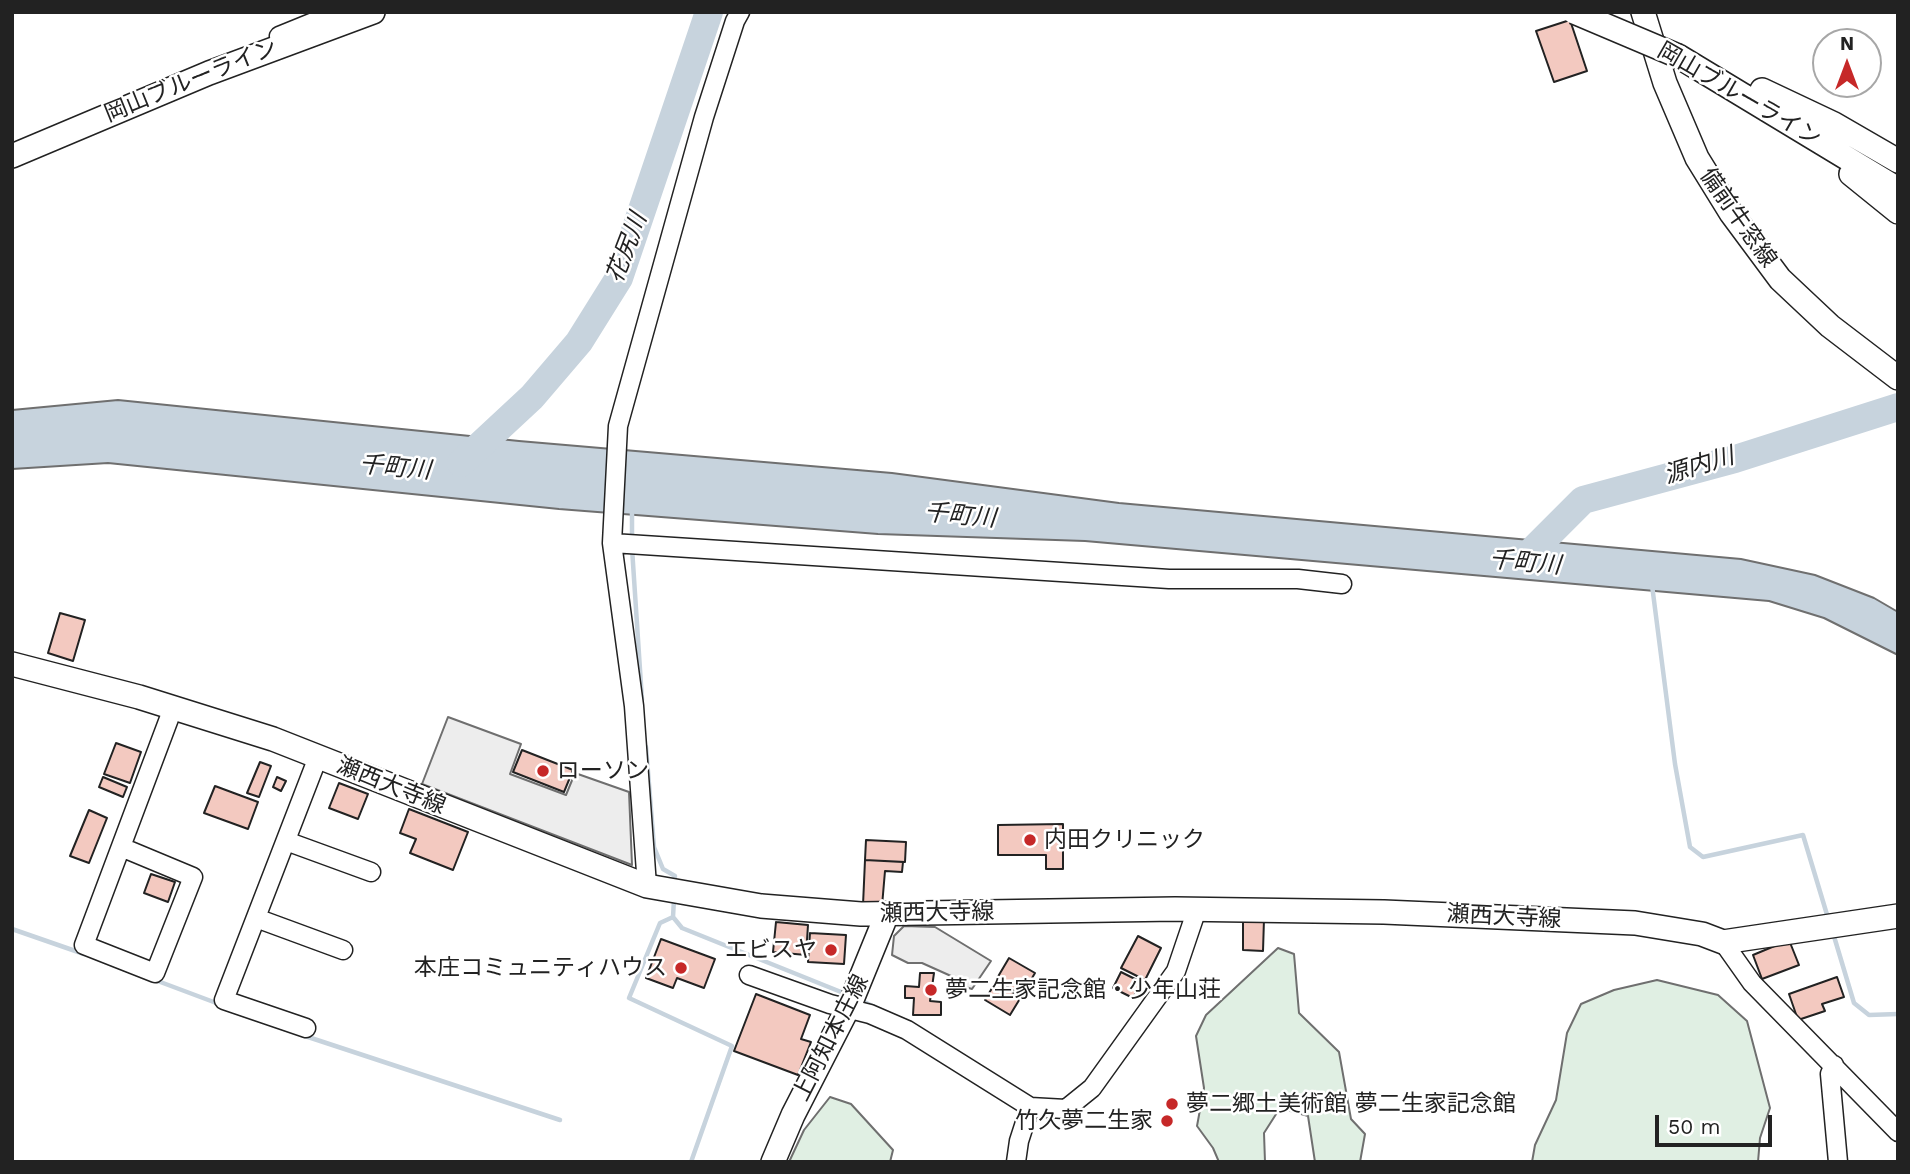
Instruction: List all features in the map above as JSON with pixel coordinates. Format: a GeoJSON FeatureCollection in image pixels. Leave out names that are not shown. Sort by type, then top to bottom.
{"type":"FeatureCollection","features":[{"type":"Feature","properties":{"kind":"main road","name":"岡山ブルーライン"},"geometry":{"type":"LineString","coordinates":[[12,156],[209,73],[373,12]]}},
{"type":"Feature","properties":{"kind":"main road","name":"岡山ブルーライン"},"geometry":{"type":"LineString","coordinates":[[1574,12],[1678,56],[1898,189]]}},
{"type":"Feature","properties":{"kind":"main road","name":"備前牛窓線"},"geometry":{"type":"LineString","coordinates":[[1643,12],[1665,83],[1691,145],[1731,213],[1780,279],[1830,326],[1898,378]]}},
{"type":"Feature","properties":{"kind":"main road"},"geometry":{"type":"LineString","coordinates":[[1678,56],[1834,124],[1898,161]]}},
{"type":"Feature","properties":{"kind":"main road"},"geometry":{"type":"LineString","coordinates":[[1748,96],[1786,135],[1849,173],[1898,212]]}},
{"type":"Feature","properties":{"kind":"main road","name":"瀬西大寺線"},"geometry":{"type":"LineString","coordinates":[[12,664],[173,708],[318,757],[653,887],[761,906],[887,914],[1197,909],[1384,912],[1635,923],[1702,934],[1723,942],[1898,916]]}},
{"type":"Feature","properties":{"kind":"main road","name":"上阿知本庄線"},"geometry":{"type":"LineString","coordinates":[[773,1162],[793,1115],[852,1000],[887,914]]}},
{"type":"Feature","properties":{"kind":"street"},"geometry":{"type":"LineString","coordinates":[[12,147],[338,12]]}},
{"type":"Feature","properties":{"kind":"street"},"geometry":{"type":"LineString","coordinates":[[653,887],[634,706],[612,543],[616,437],[704,117],[740,12]]}},
{"type":"Feature","properties":{"kind":"street"},"geometry":{"type":"LineString","coordinates":[[612,543],[1169,579],[1298,579],[1342,584]]}},
{"type":"Feature","properties":{"kind":"street"},"geometry":{"type":"LineString","coordinates":[[121,847],[193,877],[155,973],[85,945],[121,847],[173,708]]}},
{"type":"Feature","properties":{"kind":"street"},"geometry":{"type":"LineString","coordinates":[[306,1028],[224,1000],[318,757]]}},
{"type":"Feature","properties":{"kind":"street"},"geometry":{"type":"LineString","coordinates":[[286,841],[371,872]]}},
{"type":"Feature","properties":{"kind":"street"},"geometry":{"type":"LineString","coordinates":[[749,975],[830,1004],[852,1000],[907,1030],[1030,1107],[1066,1109],[1092,1088],[1176,971],[1197,909]]}},
{"type":"Feature","properties":{"kind":"street"},"geometry":{"type":"LineString","coordinates":[[256,918],[343,950]]}},
{"type":"Feature","properties":{"kind":"street"},"geometry":{"type":"LineString","coordinates":[[1723,942],[1752,983],[1898,1132]]}},
{"type":"Feature","properties":{"kind":"street"},"geometry":{"type":"LineString","coordinates":[[1834,1065],[1830,1074],[1838,1162]]}},
{"type":"Feature","properties":{"kind":"street"},"geometry":{"type":"LineString","coordinates":[[1016,1162],[1019,1141],[1030,1107]]}},
{"type":"Feature","properties":{"kind":"green space"},"geometry":{"type":"Polygon","coordinates":[[[1278,948],[1294,954],[1299,1013],[1339,1052],[1351,1119],[1365,1134],[1360,1162],[1315,1162],[1308,1116],[1280,1108],[1264,1133],[1265,1162],[1219,1162],[1213,1148],[1197,1126],[1204,1088],[1196,1036],[1206,1015],[1278,948]]]}},
{"type":"Feature","properties":{"kind":"green space"},"geometry":{"type":"Polygon","coordinates":[[[1657,980],[1718,995],[1747,1021],[1770,1108],[1760,1138],[1758,1162],[1532,1162],[1535,1145],[1556,1100],[1567,1033],[1581,1004],[1614,990],[1657,980]]]}},
{"type":"Feature","properties":{"kind":"green space"},"geometry":{"type":"Polygon","coordinates":[[[830,1097],[851,1104],[893,1150],[890,1162],[789,1162],[804,1130],[830,1097]]]}},
{"type":"Feature","properties":{"kind":"shaded area"},"geometry":{"type":"Polygon","coordinates":[[[448,717],[521,744],[510,774],[566,795],[575,773],[629,792],[632,865],[422,784],[448,717]]]}},
{"type":"Feature","properties":{"kind":"shaded area"},"geometry":{"type":"Polygon","coordinates":[[[904,926],[935,927],[991,961],[972,989],[959,985],[951,976],[922,963],[908,963],[892,955],[894,936],[904,926]]]}},
{"type":"Feature","properties":{"kind":"water","name":"千町川"},"geometry":{"type":"Polygon","coordinates":[[[118,400],[519,441],[892,473],[1119,503],[1741,559],[1815,575],[1874,598],[1898,612],[1898,655],[1824,618],[1769,601],[1085,541],[878,534],[559,509],[108,463],[12,469],[12,410],[118,400]]]}},
{"type":"Feature","properties":{"kind":"building"},"geometry":{"type":"Polygon","coordinates":[[[1570,20],[1587,71],[1554,82],[1536,31],[1570,20]]]}},
{"type":"Feature","properties":{"kind":"building"},"geometry":{"type":"Polygon","coordinates":[[[60,613],[85,620],[73,661],[48,653],[60,613]]]}},
{"type":"Feature","properties":{"kind":"building"},"geometry":{"type":"Polygon","coordinates":[[[116,743],[141,752],[130,783],[104,774],[116,743]]]}},
{"type":"Feature","properties":{"kind":"building","name":"ローソン"},"geometry":{"type":"Polygon","coordinates":[[[522,750],[573,770],[564,792],[513,772],[522,750]]]}},
{"type":"Feature","properties":{"kind":"building"},"geometry":{"type":"Polygon","coordinates":[[[260,762],[271,766],[259,797],[247,793],[260,762]]]}},
{"type":"Feature","properties":{"kind":"building"},"geometry":{"type":"Polygon","coordinates":[[[103,777],[127,787],[123,797],[99,787],[103,777]]]}},
{"type":"Feature","properties":{"kind":"building"},"geometry":{"type":"Polygon","coordinates":[[[277,777],[286,781],[281,791],[273,787],[277,777]]]}},
{"type":"Feature","properties":{"kind":"building"},"geometry":{"type":"Polygon","coordinates":[[[339,783],[368,794],[358,819],[329,808],[339,783]]]}},
{"type":"Feature","properties":{"kind":"building"},"geometry":{"type":"Polygon","coordinates":[[[215,786],[258,802],[248,829],[204,813],[215,786]]]}},
{"type":"Feature","properties":{"kind":"building"},"geometry":{"type":"Polygon","coordinates":[[[409,809],[468,832],[453,870],[410,853],[416,839],[400,833],[409,809]]]}},
{"type":"Feature","properties":{"kind":"building"},"geometry":{"type":"Polygon","coordinates":[[[89,810],[107,818],[89,863],[70,856],[89,810]]]}},
{"type":"Feature","properties":{"kind":"building","name":"内田クリニック"},"geometry":{"type":"Polygon","coordinates":[[[1063,824],[1063,869],[1046,869],[1046,855],[998,855],[998,825],[1063,824]]]}},
{"type":"Feature","properties":{"kind":"building"},"geometry":{"type":"Polygon","coordinates":[[[866,840],[906,842],[905,862],[865,860],[866,840]]]}},
{"type":"Feature","properties":{"kind":"building"},"geometry":{"type":"Polygon","coordinates":[[[865,860],[903,862],[902,872],[885,871],[882,906],[863,905],[865,860]]]}},
{"type":"Feature","properties":{"kind":"building"},"geometry":{"type":"Polygon","coordinates":[[[151,874],[175,882],[168,902],[144,893],[151,874]]]}},
{"type":"Feature","properties":{"kind":"building"},"geometry":{"type":"Polygon","coordinates":[[[1243,918],[1264,919],[1263,951],[1243,950],[1243,918]]]}},
{"type":"Feature","properties":{"kind":"building"},"geometry":{"type":"Polygon","coordinates":[[[776,922],[808,925],[806,955],[773,952],[776,922]]]}},
{"type":"Feature","properties":{"kind":"building"},"geometry":{"type":"Polygon","coordinates":[[[810,933],[846,935],[844,964],[808,962],[810,933]]]}},
{"type":"Feature","properties":{"kind":"building"},"geometry":{"type":"Polygon","coordinates":[[[1138,936],[1161,948],[1145,980],[1121,968],[1138,936]]]}},
{"type":"Feature","properties":{"kind":"building","name":"本庄コミュニティハウス"},"geometry":{"type":"Polygon","coordinates":[[[661,939],[715,959],[704,988],[677,978],[673,988],[646,978],[661,939]]]}},
{"type":"Feature","properties":{"kind":"building"},"geometry":{"type":"Polygon","coordinates":[[[1789,940],[1799,965],[1762,979],[1753,955],[1789,940]]]}},
{"type":"Feature","properties":{"kind":"building"},"geometry":{"type":"Polygon","coordinates":[[[1009,958],[1035,973],[1022,995],[996,980],[1009,958]]]}},
{"type":"Feature","properties":{"kind":"building"},"geometry":{"type":"Polygon","coordinates":[[[1121,972],[1141,982],[1133,998],[1113,988],[1121,972]]]}},
{"type":"Feature","properties":{"kind":"building"},"geometry":{"type":"Polygon","coordinates":[[[920,973],[934,973],[930,1001],[941,1002],[941,1015],[913,1015],[914,998],[905,998],[905,986],[919,987],[920,973]]]}},
{"type":"Feature","properties":{"kind":"building"},"geometry":{"type":"Polygon","coordinates":[[[1837,977],[1844,997],[1822,1004],[1825,1011],[1798,1020],[1789,994],[1837,977]]]}},
{"type":"Feature","properties":{"kind":"building"},"geometry":{"type":"Polygon","coordinates":[[[995,983],[1021,997],[1010,1015],[985,1000],[995,983]]]}},
{"type":"Feature","properties":{"kind":"building"},"geometry":{"type":"Polygon","coordinates":[[[756,994],[810,1015],[801,1039],[811,1042],[798,1075],[734,1051],[756,994]]]}},
{"type":"Feature","properties":{"kind":"waterway","name":"花尻川"},"geometry":{"type":"LineString","coordinates":[[461,463],[532,397],[579,342],[619,278],[709,12]]}},
{"type":"Feature","properties":{"kind":"waterway","name":"源内川"},"geometry":{"type":"LineString","coordinates":[[1522,561],[1583,500],[1735,459],[1898,407]]}},
{"type":"Feature","properties":{"kind":"waterway"},"geometry":{"type":"LineString","coordinates":[[632,510],[632,539]]}},
{"type":"Feature","properties":{"kind":"waterway"},"geometry":{"type":"LineString","coordinates":[[632,548],[642,700]]}},
{"type":"Feature","properties":{"kind":"waterway"},"geometry":{"type":"LineString","coordinates":[[1652,585],[1675,764],[1690,847],[1703,857],[1803,835],[1828,918]]}},
{"type":"Feature","properties":{"kind":"waterway"},"geometry":{"type":"LineString","coordinates":[[646,747],[654,847],[663,869],[675,876],[674,883]]}},
{"type":"Feature","properties":{"kind":"waterway"},"geometry":{"type":"LineString","coordinates":[[674,899],[673,917],[682,928],[846,994]]}},
{"type":"Feature","properties":{"kind":"waterway"},"geometry":{"type":"LineString","coordinates":[[673,917],[660,923],[629,998],[732,1046],[691,1162]]}},
{"type":"Feature","properties":{"kind":"waterway"},"geometry":{"type":"LineString","coordinates":[[12,929],[84,954]]}},
{"type":"Feature","properties":{"kind":"waterway"},"geometry":{"type":"LineString","coordinates":[[1833,933],[1854,1003],[1869,1015],[1898,1014]]}},
{"type":"Feature","properties":{"kind":"waterway"},"geometry":{"type":"LineString","coordinates":[[155,980],[219,1004]]}},
{"type":"Feature","properties":{"kind":"waterway"},"geometry":{"type":"LineString","coordinates":[[860,1000],[881,1010]]}},
{"type":"Feature","properties":{"kind":"waterway"},"geometry":{"type":"LineString","coordinates":[[302,1035],[560,1120]]}},
{"type":"Feature","properties":{"kind":"place","name":"ローソン"},"geometry":{"type":"Point","coordinates":[543,771]}},
{"type":"Feature","properties":{"kind":"place","name":"内田クリニック"},"geometry":{"type":"Point","coordinates":[1030,840]}},
{"type":"Feature","properties":{"kind":"place","name":"エビスヤ"},"geometry":{"type":"Point","coordinates":[831,950]}},
{"type":"Feature","properties":{"kind":"place","name":"本庄コミュニティハウス"},"geometry":{"type":"Point","coordinates":[681,968]}},
{"type":"Feature","properties":{"kind":"place","name":"夢二生家記念館・少年山荘"},"geometry":{"type":"Point","coordinates":[931,990]}},
{"type":"Feature","properties":{"kind":"place","name":"夢二郷土美術館 夢二生家記念館"},"geometry":{"type":"Point","coordinates":[1172,1104]}},
{"type":"Feature","properties":{"kind":"place","name":"竹久夢二生家"},"geometry":{"type":"Point","coordinates":[1167,1121]}}]}
